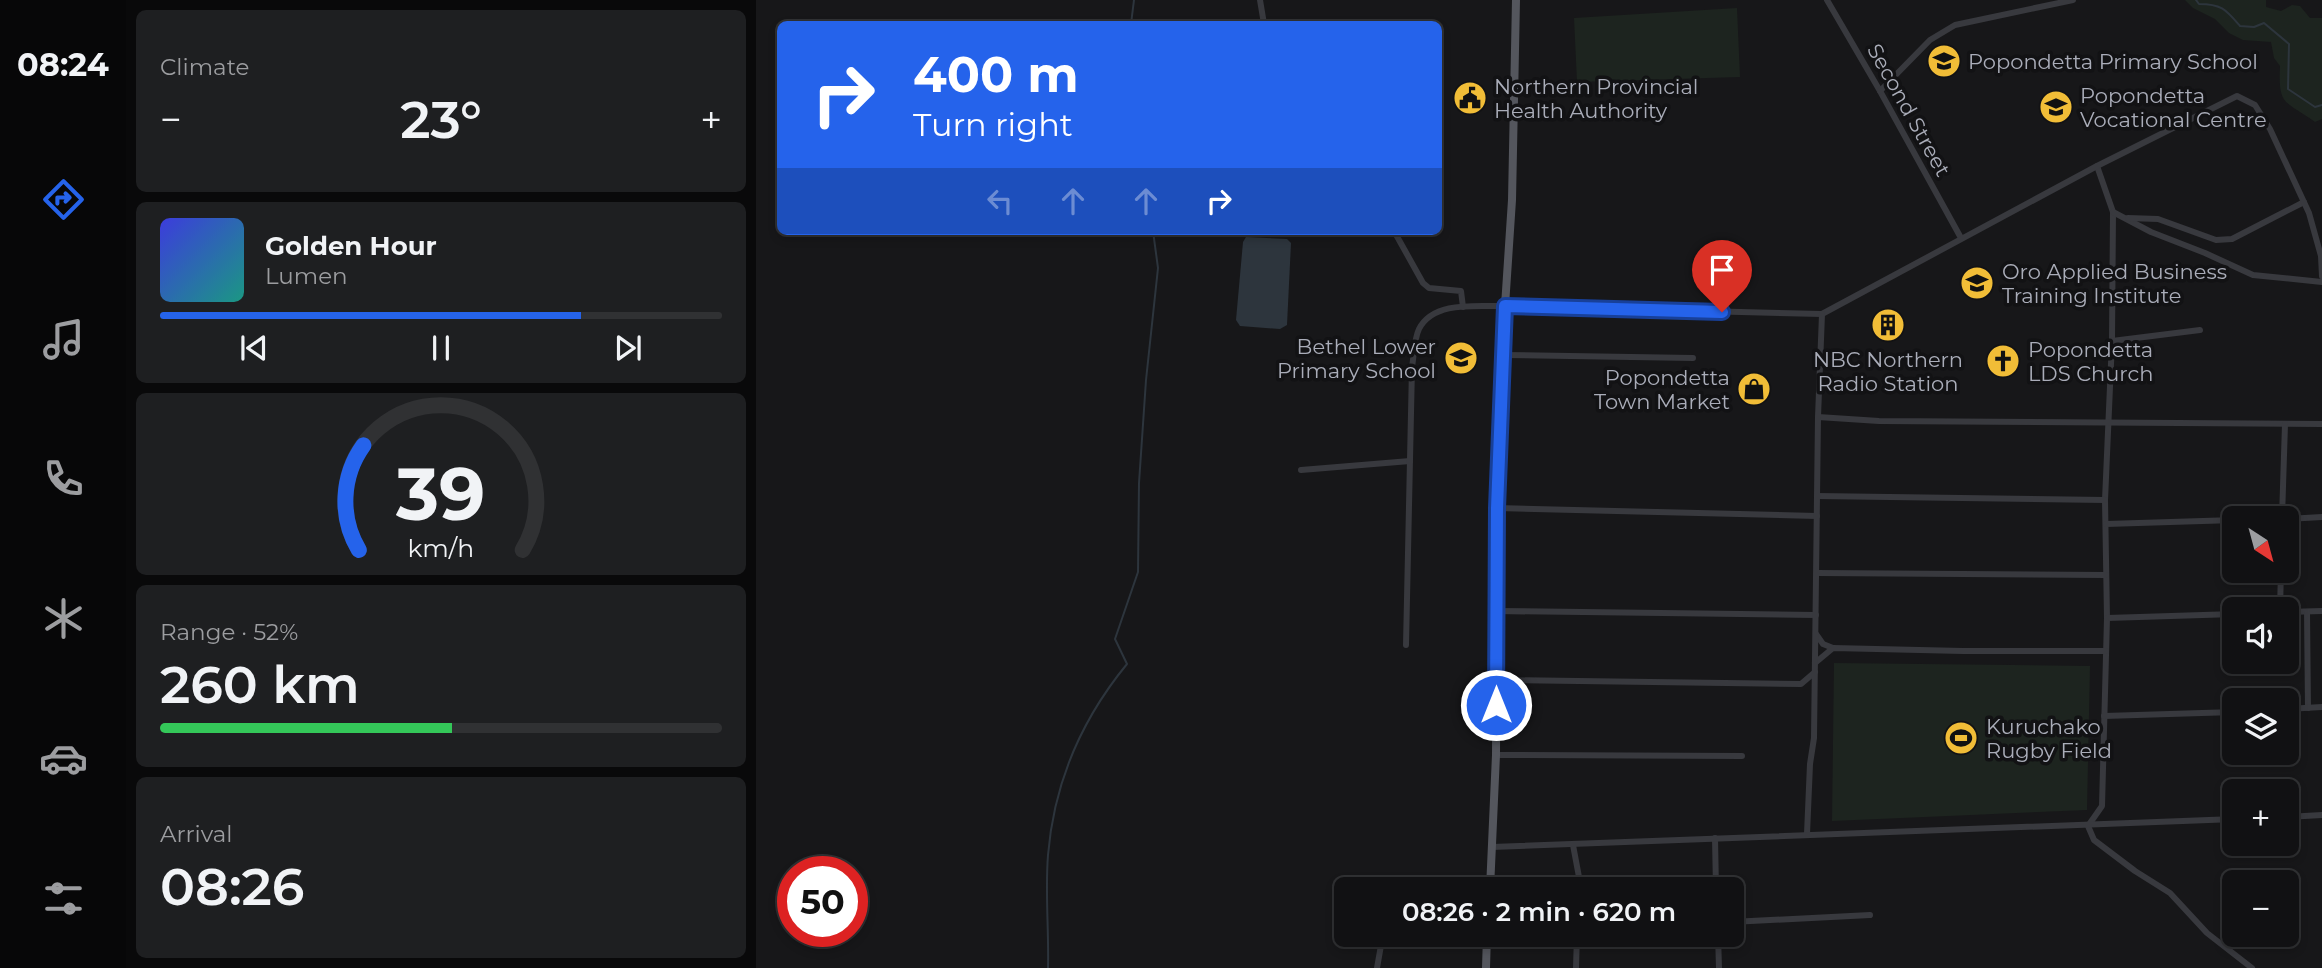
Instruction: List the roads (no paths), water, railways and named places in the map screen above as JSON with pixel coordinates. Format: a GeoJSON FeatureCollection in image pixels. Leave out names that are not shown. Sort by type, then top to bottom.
{"type":"FeatureCollection","features":[{"type":"Feature","properties":{"kind":"main road"},"geometry":{"type":"LineString","coordinates":[[1491,877],[1496,755],[1497,508],[1512,200],[1516,0]]}},
{"type":"Feature","properties":{"kind":"main road"},"geometry":{"type":"LineString","coordinates":[[1486,968],[1487,947]]}},
{"type":"Feature","properties":{"kind":"street"},"geometry":{"type":"LineString","coordinates":[[1260,0],[1264,21]]}},
{"type":"Feature","properties":{"kind":"street","name":"Second Street"},"geometry":{"type":"LineString","coordinates":[[1827,0],[1961,238]]}},
{"type":"Feature","properties":{"kind":"street"},"geometry":{"type":"LineString","coordinates":[[1880,91],[1930,40],[1955,25],[2073,0]]}},
{"type":"Feature","properties":{"kind":"street"},"geometry":{"type":"LineString","coordinates":[[1406,645],[1412,367],[1419,330],[1433,313],[1463,307],[1505,306],[1822,314],[2096,166],[2236,96],[2255,105],[2304,202],[2321,256],[2322,276]]}},
{"type":"Feature","properties":{"kind":"street"},"geometry":{"type":"LineString","coordinates":[[2088,826],[2102,806],[2107,618],[2105,500],[2112,341],[2113,212],[2096,166]]}},
{"type":"Feature","properties":{"kind":"street"},"geometry":{"type":"LineString","coordinates":[[2126,218],[2158,219],[2216,240],[2232,239],[2304,202]]}},
{"type":"Feature","properties":{"kind":"street"},"geometry":{"type":"LineString","coordinates":[[2113,212],[2151,232],[2253,275],[2322,282]]}},
{"type":"Feature","properties":{"kind":"street"},"geometry":{"type":"LineString","coordinates":[[1396,235],[1423,283],[1429,288],[1461,291],[1463,307]]}},
{"type":"Feature","properties":{"kind":"street"},"geometry":{"type":"LineString","coordinates":[[1807,834],[1815,672],[1822,314]]}},
{"type":"Feature","properties":{"kind":"street"},"geometry":{"type":"LineString","coordinates":[[2112,341],[2200,330]]}},
{"type":"Feature","properties":{"kind":"street"},"geometry":{"type":"LineString","coordinates":[[1503,355],[1693,358]]}},
{"type":"Feature","properties":{"kind":"street"},"geometry":{"type":"LineString","coordinates":[[1818,416],[1879,421],[2322,424]]}},
{"type":"Feature","properties":{"kind":"street"},"geometry":{"type":"LineString","coordinates":[[2285,424],[2285,506]]}},
{"type":"Feature","properties":{"kind":"street"},"geometry":{"type":"LineString","coordinates":[[1301,470],[1410,461]]}},
{"type":"Feature","properties":{"kind":"street"},"geometry":{"type":"LineString","coordinates":[[1817,496],[2105,500]]}},
{"type":"Feature","properties":{"kind":"street"},"geometry":{"type":"LineString","coordinates":[[1497,508],[1816,516]]}},
{"type":"Feature","properties":{"kind":"street"},"geometry":{"type":"LineString","coordinates":[[2300,518],[2322,517]]}},
{"type":"Feature","properties":{"kind":"street"},"geometry":{"type":"LineString","coordinates":[[2105,524],[2222,520]]}},
{"type":"Feature","properties":{"kind":"street"},"geometry":{"type":"LineString","coordinates":[[1817,573],[2106,575]]}},
{"type":"Feature","properties":{"kind":"street"},"geometry":{"type":"LineString","coordinates":[[1496,611],[1816,615]]}},
{"type":"Feature","properties":{"kind":"street"},"geometry":{"type":"LineString","coordinates":[[2299,612],[2322,611]]}},
{"type":"Feature","properties":{"kind":"street"},"geometry":{"type":"LineString","coordinates":[[2307,612],[2308,708]]}},
{"type":"Feature","properties":{"kind":"street"},"geometry":{"type":"LineString","coordinates":[[2107,618],[2222,614]]}},
{"type":"Feature","properties":{"kind":"street"},"geometry":{"type":"LineString","coordinates":[[1816,634],[1823,644],[1833,648],[2106,651]]}},
{"type":"Feature","properties":{"kind":"street"},"geometry":{"type":"LineString","coordinates":[[1815,663],[1833,648]]}},
{"type":"Feature","properties":{"kind":"street"},"geometry":{"type":"LineString","coordinates":[[1801,684],[1815,672]]}},
{"type":"Feature","properties":{"kind":"street"},"geometry":{"type":"LineString","coordinates":[[1496,680],[1801,684],[1814,694]]}},
{"type":"Feature","properties":{"kind":"street"},"geometry":{"type":"LineString","coordinates":[[2299,708],[2322,707]]}},
{"type":"Feature","properties":{"kind":"street"},"geometry":{"type":"LineString","coordinates":[[2105,716],[2222,712]]}},
{"type":"Feature","properties":{"kind":"street"},"geometry":{"type":"LineString","coordinates":[[1496,755],[1742,756]]}},
{"type":"Feature","properties":{"kind":"street"},"geometry":{"type":"LineString","coordinates":[[2299,816],[2322,815]]}},
{"type":"Feature","properties":{"kind":"street"},"geometry":{"type":"LineString","coordinates":[[1492,847],[2222,820]]}},
{"type":"Feature","properties":{"kind":"street"},"geometry":{"type":"LineString","coordinates":[[2088,826],[2094,840],[2135,872],[2170,893],[2207,933],[2252,968]]}},
{"type":"Feature","properties":{"kind":"street"},"geometry":{"type":"LineString","coordinates":[[1715,838],[1716,877]]}},
{"type":"Feature","properties":{"kind":"street"},"geometry":{"type":"LineString","coordinates":[[1573,845],[1579,877]]}},
{"type":"Feature","properties":{"kind":"street"},"geometry":{"type":"LineString","coordinates":[[1744,921],[1870,915]]}},
{"type":"Feature","properties":{"kind":"street"},"geometry":{"type":"LineString","coordinates":[[1377,968],[1381,947]]}},
{"type":"Feature","properties":{"kind":"street"},"geometry":{"type":"LineString","coordinates":[[1576,968],[1577,947]]}},
{"type":"Feature","properties":{"kind":"street"},"geometry":{"type":"LineString","coordinates":[[1718,947],[1718,968]]}},
{"type":"Feature","properties":{"kind":"waterway"},"geometry":{"type":"LineString","coordinates":[[1131,21],[1134,0]]}},
{"type":"Feature","properties":{"kind":"waterway"},"geometry":{"type":"LineString","coordinates":[[2196,0],[2199,4],[2223,9],[2240,26],[2254,27],[2264,23],[2289,44],[2288,89],[2315,107],[2322,105]]}},
{"type":"Feature","properties":{"kind":"waterway"},"geometry":{"type":"LineString","coordinates":[[1048,968],[1047,869],[1056,802],[1072,753],[1083,730],[1127,664],[1115,639],[1138,572],[1139,483],[1158,268],[1154,235]]}},
{"type":"Feature","properties":{"kind":"place","name":"Popondetta Primary School"},"geometry":{"type":"Point","coordinates":[1944,61]}},
{"type":"Feature","properties":{"kind":"place","name":"Northern Provincial Health Authority"},"geometry":{"type":"Point","coordinates":[1470,98]}},
{"type":"Feature","properties":{"kind":"place","name":"Popondetta Vocational Centre"},"geometry":{"type":"Point","coordinates":[2056,107]}},
{"type":"Feature","properties":{"kind":"place","name":"Oro Applied Business Training Institute"},"geometry":{"type":"Point","coordinates":[1977,283]}},
{"type":"Feature","properties":{"kind":"place","name":"NBC Northern Radio Station"},"geometry":{"type":"Point","coordinates":[1888,325]}},
{"type":"Feature","properties":{"kind":"place","name":"Bethel Lower Primary School"},"geometry":{"type":"Point","coordinates":[1461,358]}},
{"type":"Feature","properties":{"kind":"place","name":"Popondetta LDS Church"},"geometry":{"type":"Point","coordinates":[2003,361]}},
{"type":"Feature","properties":{"kind":"place","name":"Popondetta Town Market"},"geometry":{"type":"Point","coordinates":[1754,389]}},
{"type":"Feature","properties":{"kind":"place","name":"Kuruchako Rugby Field"},"geometry":{"type":"Point","coordinates":[1961,738]}}]}
